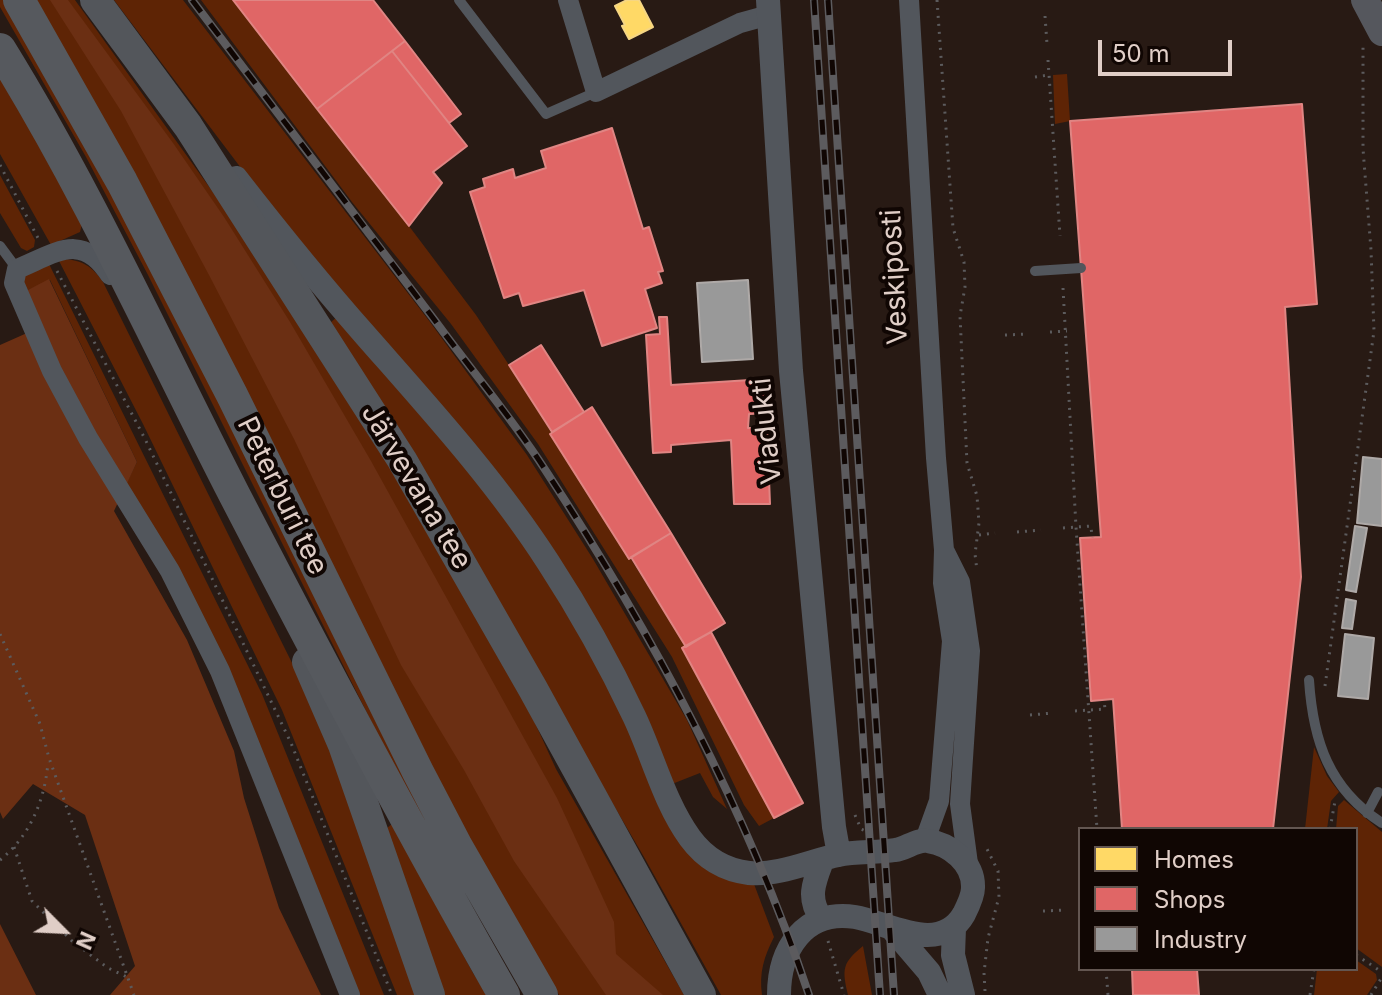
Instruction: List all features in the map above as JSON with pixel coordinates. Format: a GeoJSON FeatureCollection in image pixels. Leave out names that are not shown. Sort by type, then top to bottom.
{"type":"FeatureCollection","features":[{"type":"Feature","properties":{"kind":"highway","name":"Peterburi tee"},"geometry":{"type":"LineString","coordinates":[[19,0],[122,182],[232,395],[424,784],[542,995]]}},
{"type":"Feature","properties":{"kind":"highway"},"geometry":{"type":"LineString","coordinates":[[0,49],[50,130],[233,492]]}},
{"type":"Feature","properties":{"kind":"highway","name":"Peterburi tee"},"geometry":{"type":"LineString","coordinates":[[233,492],[430,866],[504,995]]}},
{"type":"Feature","properties":{"kind":"main road","name":"Järvevana tee"},"geometry":{"type":"LineString","coordinates":[[95,0],[188,126],[409,473],[533,689],[701,995]]}},
{"type":"Feature","properties":{"kind":"main road"},"geometry":{"type":"LineString","coordinates":[[1365,0],[1372,34]]}},
{"type":"Feature","properties":{"kind":"main road"},"geometry":{"type":"LineString","coordinates":[[233,492],[343,745],[430,995]]}},
{"type":"Feature","properties":{"kind":"street"},"geometry":{"type":"LineString","coordinates":[[568,0],[596,92],[768,8]]}},
{"type":"Feature","properties":{"kind":"street","name":"Veskiposti"},"geometry":{"type":"LineString","coordinates":[[909,0],[936,472],[944,550],[943,583],[952,641],[939,801],[925,840]]}},
{"type":"Feature","properties":{"kind":"street","name":"Viadukti"},"geometry":{"type":"LineString","coordinates":[[768,8],[791,371],[834,827],[830,858]]}},
{"type":"Feature","properties":{"kind":"street"},"geometry":{"type":"LineString","coordinates":[[188,126],[224,163],[298,256],[451,431],[518,518],[611,669],[679,822],[699,850],[726,868],[752,873],[830,858],[899,850],[925,840],[944,846],[961,857],[969,871],[973,888],[966,911],[954,928],[953,955],[963,995]]}},
{"type":"Feature","properties":{"kind":"street"},"geometry":{"type":"LineString","coordinates":[[144,311],[114,282],[98,256],[83,250],[67,249],[17,269],[14,283],[52,371],[88,438],[170,571],[220,671],[350,995]]}},
{"type":"Feature","properties":{"kind":"street","name":"Veskiposti"},"geometry":{"type":"LineString","coordinates":[[944,550],[960,582],[970,651],[960,804],[969,871]]}},
{"type":"Feature","properties":{"kind":"street"},"geometry":{"type":"LineString","coordinates":[[821,918],[812,898],[830,858]]}},
{"type":"Feature","properties":{"kind":"street"},"geometry":{"type":"LineString","coordinates":[[779,995],[779,975],[792,941],[821,918],[854,917],[893,930],[929,936],[954,928]]}},
{"type":"Feature","properties":{"kind":"street"},"geometry":{"type":"LineString","coordinates":[[893,930],[929,972],[940,995]]}},
{"type":"Feature","properties":{"kind":"lane"},"geometry":{"type":"LineString","coordinates":[[459,0],[546,114],[596,92]]}},
{"type":"Feature","properties":{"kind":"lane"},"geometry":{"type":"LineString","coordinates":[[0,246],[17,269]]}},
{"type":"Feature","properties":{"kind":"lane"},"geometry":{"type":"LineString","coordinates":[[1035,271],[1081,268]]}},
{"type":"Feature","properties":{"kind":"lane"},"geometry":{"type":"LineString","coordinates":[[1309,680],[1311,712],[1318,744],[1346,792],[1382,823]]}},
{"type":"Feature","properties":{"kind":"lane"},"geometry":{"type":"LineString","coordinates":[[1367,813],[1378,792]]}},
{"type":"Feature","properties":{"kind":"path"},"geometry":{"type":"LineString","coordinates":[[937,0],[953,228],[964,262],[965,287],[960,316],[967,463],[977,496],[979,523]]}},
{"type":"Feature","properties":{"kind":"path"},"geometry":{"type":"LineString","coordinates":[[1045,16],[1047,44]]}},
{"type":"Feature","properties":{"kind":"path"},"geometry":{"type":"LineString","coordinates":[[1325,690],[1374,331],[1363,149],[1372,34]]}},
{"type":"Feature","properties":{"kind":"path"},"geometry":{"type":"LineString","coordinates":[[1048,60],[1060,236]]}},
{"type":"Feature","properties":{"kind":"path"},"geometry":{"type":"LineString","coordinates":[[1035,77],[1049,75]]}},
{"type":"Feature","properties":{"kind":"path"},"geometry":{"type":"LineString","coordinates":[[0,165],[145,439],[291,743],[392,995]]}},
{"type":"Feature","properties":{"kind":"path"},"geometry":{"type":"LineString","coordinates":[[1063,288],[1097,827]]}},
{"type":"Feature","properties":{"kind":"path"},"geometry":{"type":"LineString","coordinates":[[1050,332],[1067,331]]}},
{"type":"Feature","properties":{"kind":"path"},"geometry":{"type":"LineString","coordinates":[[1005,335],[1028,334]]}},
{"type":"Feature","properties":{"kind":"path"},"geometry":{"type":"LineString","coordinates":[[1063,528],[1091,526],[1092,538]]}},
{"type":"Feature","properties":{"kind":"path"},"geometry":{"type":"LineString","coordinates":[[1017,532],[1041,530]]}},
{"type":"Feature","properties":{"kind":"path"},"geometry":{"type":"LineString","coordinates":[[979,535],[995,533]]}},
{"type":"Feature","properties":{"kind":"path"},"geometry":{"type":"LineString","coordinates":[[0,634],[40,724],[49,758],[134,995]]}},
{"type":"Feature","properties":{"kind":"path"},"geometry":{"type":"LineString","coordinates":[[1075,711],[1105,709],[1104,700]]}},
{"type":"Feature","properties":{"kind":"path"},"geometry":{"type":"LineString","coordinates":[[1030,715],[1053,713]]}},
{"type":"Feature","properties":{"kind":"path"},"geometry":{"type":"LineString","coordinates":[[0,860],[14,847],[40,807],[49,758]]}},
{"type":"Feature","properties":{"kind":"path"},"geometry":{"type":"LineString","coordinates":[[1330,827],[1335,802],[1341,795]]}},
{"type":"Feature","properties":{"kind":"path"},"geometry":{"type":"LineString","coordinates":[[854,814],[861,829],[874,833]]}},
{"type":"Feature","properties":{"kind":"path"},"geometry":{"type":"LineString","coordinates":[[14,847],[32,901],[72,941],[108,968],[127,977]]}},
{"type":"Feature","properties":{"kind":"path"},"geometry":{"type":"LineString","coordinates":[[1043,911],[1065,910]]}},
{"type":"Feature","properties":{"kind":"path"},"geometry":{"type":"LineString","coordinates":[[821,918],[844,995]]}},
{"type":"Feature","properties":{"kind":"path"},"geometry":{"type":"LineString","coordinates":[[1358,957],[1382,975],[1371,995]]}},
{"type":"Feature","properties":{"kind":"path"},"geometry":{"type":"LineString","coordinates":[[1106,971],[1108,995]]}},
{"type":"Feature","properties":{"kind":"path"},"geometry":{"type":"LineString","coordinates":[[1310,995],[1314,971]]}},
{"type":"Feature","properties":{"kind":"shaded area"},"geometry":{"type":"Polygon","coordinates":[[[0,0],[6,0],[129,217],[451,863],[444,867],[148,275],[86,157],[0,7],[0,0]]]}},
{"type":"Feature","properties":{"kind":"shaded area"},"geometry":{"type":"Polygon","coordinates":[[[35,0],[75,0],[220,202],[356,410],[514,677],[556,769],[684,995],[559,995],[454,812],[35,0]]]}},
{"type":"Feature","properties":{"kind":"shaded area"},"geometry":{"type":"Polygon","coordinates":[[[50,0],[68,0],[173,143],[290,322],[371,461],[557,798],[614,922],[616,954],[663,995],[606,995],[514,861],[401,665],[294,439],[121,111],[50,0]]]}},
{"type":"Feature","properties":{"kind":"shaded area"},"geometry":{"type":"Polygon","coordinates":[[[114,0],[183,0],[430,322],[527,455],[593,559],[687,720],[727,809],[713,797],[700,773],[672,784],[621,671],[114,0]]]}},
{"type":"Feature","properties":{"kind":"shaded area"},"geometry":{"type":"Polygon","coordinates":[[[201,0],[233,0],[476,315],[686,647],[774,818],[759,826],[744,805],[672,657],[538,444],[451,324],[352,202],[201,0]]]}},
{"type":"Feature","properties":{"kind":"shaded area"},"geometry":{"type":"Polygon","coordinates":[[[1067,74],[1070,121],[1055,124],[1053,75],[1067,74]]]}},
{"type":"Feature","properties":{"kind":"shaded area"},"geometry":{"type":"Polygon","coordinates":[[[0,75],[82,224],[80,232],[51,245],[0,154],[0,75]]]}},
{"type":"Feature","properties":{"kind":"shaded area"},"geometry":{"type":"Polygon","coordinates":[[[0,175],[35,240],[34,247],[27,251],[21,248],[0,213],[0,175]]]}},
{"type":"Feature","properties":{"kind":"shaded area"},"geometry":{"type":"Polygon","coordinates":[[[58,259],[84,264],[103,282],[296,671],[322,729],[418,995],[397,995],[282,710],[143,424],[58,259]]]}},
{"type":"Feature","properties":{"kind":"shaded area"},"geometry":{"type":"Polygon","coordinates":[[[48,262],[262,694],[384,995],[357,995],[125,486],[137,462],[50,280],[24,292],[22,284],[25,275],[48,262]]]}},
{"type":"Feature","properties":{"kind":"shaded area"},"geometry":{"type":"Polygon","coordinates":[[[49,279],[137,462],[114,511],[187,640],[234,751],[244,798],[279,908],[321,995],[110,995],[135,966],[85,815],[33,784],[3,819],[0,812],[0,345],[27,333],[24,292],[49,279]]]}},
{"type":"Feature","properties":{"kind":"shaded area"},"geometry":{"type":"Polygon","coordinates":[[[338,316],[412,398],[536,559],[612,689],[674,833],[754,884],[774,937],[763,965],[762,995],[721,995],[644,857],[330,323],[338,316]]]}},
{"type":"Feature","properties":{"kind":"shaded area"},"geometry":{"type":"Polygon","coordinates":[[[1314,747],[1327,776],[1339,792],[1331,801],[1327,827],[1305,827],[1314,747]]]}},
{"type":"Feature","properties":{"kind":"shaded area"},"geometry":{"type":"Polygon","coordinates":[[[1344,800],[1382,832],[1382,967],[1358,949],[1358,827],[1336,827],[1338,806],[1344,800]]]}},
{"type":"Feature","properties":{"kind":"shaded area"},"geometry":{"type":"Polygon","coordinates":[[[392,824],[487,995],[443,995],[387,828],[392,824]]]}},
{"type":"Feature","properties":{"kind":"shaded area"},"geometry":{"type":"Polygon","coordinates":[[[0,924],[36,995],[0,995],[0,924]]]}},
{"type":"Feature","properties":{"kind":"shaded area"},"geometry":{"type":"Polygon","coordinates":[[[863,946],[872,995],[848,995],[845,967],[863,946]]]}},
{"type":"Feature","properties":{"kind":"shaded area"},"geometry":{"type":"Polygon","coordinates":[[[1358,961],[1376,974],[1377,980],[1367,995],[1314,995],[1317,971],[1358,971],[1358,961]]]}},
{"type":"Feature","properties":{"kind":"building: Homes"},"geometry":{"type":"Polygon","coordinates":[[[627,0],[639,0],[653,27],[629,39],[615,6],[627,0]]]}},
{"type":"Feature","properties":{"kind":"building: Shops"},"geometry":{"type":"Polygon","coordinates":[[[233,0],[373,0],[405,41],[317,109],[233,0]]]}},
{"type":"Feature","properties":{"kind":"building: Shops"},"geometry":{"type":"Polygon","coordinates":[[[405,41],[461,114],[449,123],[392,51],[405,41]]]}},
{"type":"Feature","properties":{"kind":"building: Shops"},"geometry":{"type":"Polygon","coordinates":[[[392,51],[467,146],[433,172],[442,183],[409,226],[317,109],[392,51]]]}},
{"type":"Feature","properties":{"kind":"building: Shops"},"geometry":{"type":"Polygon","coordinates":[[[1302,104],[1317,304],[1285,307],[1301,577],[1273,827],[1122,827],[1113,699],[1091,701],[1080,538],[1101,537],[1070,121],[1302,104]]]}},
{"type":"Feature","properties":{"kind":"building: Shops"},"geometry":{"type":"Polygon","coordinates":[[[612,128],[643,229],[649,227],[663,271],[658,272],[662,283],[645,289],[657,328],[602,346],[584,290],[523,306],[519,293],[504,298],[470,192],[485,187],[483,179],[513,169],[515,178],[546,168],[541,151],[612,128]]]}},
{"type":"Feature","properties":{"kind":"building: Shops"},"geometry":{"type":"Polygon","coordinates":[[[659,317],[667,317],[671,385],[766,379],[771,413],[749,414],[748,428],[767,428],[770,504],[734,504],[731,440],[671,445],[671,452],[653,453],[646,335],[660,334],[659,317]]]}},
{"type":"Feature","properties":{"kind":"building: Shops"},"geometry":{"type":"Polygon","coordinates":[[[541,345],[584,412],[552,432],[509,365],[541,345]]]}},
{"type":"Feature","properties":{"kind":"building: Shops"},"geometry":{"type":"Polygon","coordinates":[[[592,407],[671,533],[629,559],[550,434],[592,407]]]}},
{"type":"Feature","properties":{"kind":"building: Shops"},"geometry":{"type":"Polygon","coordinates":[[[671,533],[725,623],[686,647],[631,557],[671,533]]]}},
{"type":"Feature","properties":{"kind":"building: Shops"},"geometry":{"type":"Polygon","coordinates":[[[711,632],[803,803],[774,818],[682,648],[711,632]]]}},
{"type":"Feature","properties":{"kind":"building: Shops"},"geometry":{"type":"Polygon","coordinates":[[[1132,971],[1197,971],[1199,995],[1133,995],[1132,971]]]}},
{"type":"Feature","properties":{"kind":"building: Industry"},"geometry":{"type":"Polygon","coordinates":[[[748,280],[753,359],[702,362],[697,283],[748,280]]]}},
{"type":"Feature","properties":{"kind":"building: Industry"},"geometry":{"type":"Polygon","coordinates":[[[1363,457],[1382,459],[1382,526],[1357,523],[1363,457]]]}},
{"type":"Feature","properties":{"kind":"building: Industry"},"geometry":{"type":"Polygon","coordinates":[[[1355,526],[1367,528],[1356,592],[1346,590],[1355,526]]]}},
{"type":"Feature","properties":{"kind":"building: Industry"},"geometry":{"type":"Polygon","coordinates":[[[1346,599],[1356,601],[1352,629],[1342,628],[1346,599]]]}},
{"type":"Feature","properties":{"kind":"building: Industry"},"geometry":{"type":"Polygon","coordinates":[[[1345,634],[1374,638],[1368,699],[1338,696],[1345,634]]]}},
{"type":"Feature","properties":{"kind":"railway"},"geometry":{"type":"LineString","coordinates":[[192,0],[505,412],[584,530],[659,658],[726,789],[784,925],[809,995]]}},
{"type":"Feature","properties":{"kind":"railway"},"geometry":{"type":"LineString","coordinates":[[814,0],[880,995]]}},
{"type":"Feature","properties":{"kind":"railway"},"geometry":{"type":"LineString","coordinates":[[828,0],[894,995]]}}]}
